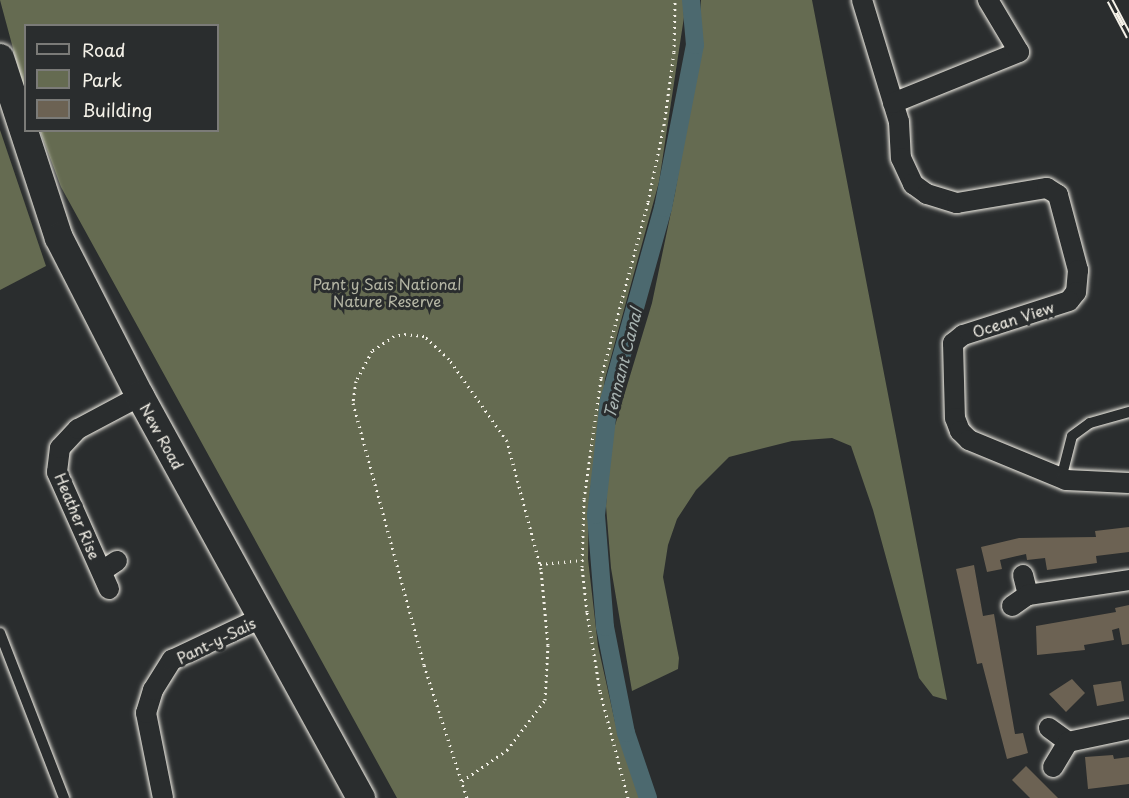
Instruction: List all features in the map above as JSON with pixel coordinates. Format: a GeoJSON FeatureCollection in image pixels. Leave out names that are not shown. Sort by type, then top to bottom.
{"type":"FeatureCollection","features":[{"type":"Feature","properties":{"kind":"main road","name":"New Road"},"geometry":{"type":"LineString","coordinates":[[0,58],[24,131]]}},
{"type":"Feature","properties":{"kind":"main road","name":"New Road"},"geometry":{"type":"LineString","coordinates":[[24,132],[59,238],[140,396],[361,798]]}},
{"type":"Feature","properties":{"kind":"street","name":"Ocean View"},"geometry":{"type":"LineString","coordinates":[[862,0],[893,103],[906,172],[913,184],[927,194],[957,203],[1034,187],[1047,188],[1058,195],[1078,270],[1076,292],[1069,301],[963,335],[953,343],[955,418],[969,440],[1021,458],[1061,479],[1085,484],[1129,483]]}},
{"type":"Feature","properties":{"kind":"street"},"geometry":{"type":"LineString","coordinates":[[893,103],[1019,52],[988,0]]}},
{"type":"Feature","properties":{"kind":"street","name":"Heather Rise"},"geometry":{"type":"LineString","coordinates":[[109,574],[57,472],[60,448],[78,429],[140,396]]}},
{"type":"Feature","properties":{"kind":"street"},"geometry":{"type":"LineString","coordinates":[[1023,575],[1028,595]]}},
{"type":"Feature","properties":{"kind":"street"},"geometry":{"type":"LineString","coordinates":[[1011,606],[1028,595],[1129,580]]}},
{"type":"Feature","properties":{"kind":"street","name":"Pant-y-Sais"},"geometry":{"type":"LineString","coordinates":[[163,798],[146,713],[153,690],[172,660],[261,618]]}},
{"type":"Feature","properties":{"kind":"street"},"geometry":{"type":"LineString","coordinates":[[1049,728],[1068,742]]}},
{"type":"Feature","properties":{"kind":"street"},"geometry":{"type":"LineString","coordinates":[[1053,766],[1068,742],[1129,729]]}},
{"type":"Feature","properties":{"kind":"lane"},"geometry":{"type":"LineString","coordinates":[[1061,479],[1072,436],[1090,423],[1129,412]]}},
{"type":"Feature","properties":{"kind":"lane"},"geometry":{"type":"LineString","coordinates":[[0,633],[64,798]]}},
{"type":"Feature","properties":{"kind":"path"},"geometry":{"type":"LineString","coordinates":[[628,798],[600,691],[583,560],[588,446],[600,378],[648,202],[662,136],[674,52],[675,0]]}},
{"type":"Feature","properties":{"kind":"path"},"geometry":{"type":"LineString","coordinates":[[462,781],[507,750],[545,700],[548,645],[540,564],[507,441],[449,359],[424,336],[417,333],[394,336],[378,345],[366,360],[353,392],[353,403],[398,575],[467,798]]}},
{"type":"Feature","properties":{"kind":"path"},"geometry":{"type":"LineString","coordinates":[[540,564],[583,560]]}},
{"type":"Feature","properties":{"kind":"green space","name":"Pant y Sais National Nature Reserve"},"geometry":{"type":"Polygon","coordinates":[[[0,0],[683,0],[684,17],[659,182],[605,379],[589,500],[588,559],[598,646],[615,722],[640,798],[397,798],[61,187],[40,132],[219,132],[219,24],[24,24],[24,89],[0,0]]]}},
{"type":"Feature","properties":{"kind":"green space"},"geometry":{"type":"Polygon","coordinates":[[[701,0],[812,0],[947,700],[933,696],[919,678],[873,510],[851,446],[832,438],[792,441],[729,457],[696,490],[677,519],[668,545],[663,577],[679,658],[678,669],[632,691],[611,568],[606,506],[610,442],[652,303],[675,193],[698,55],[701,0]]]}},
{"type":"Feature","properties":{"kind":"green space"},"geometry":{"type":"Polygon","coordinates":[[[0,130],[46,266],[0,290],[0,130]]]}},
{"type":"Feature","properties":{"kind":"building"},"geometry":{"type":"Polygon","coordinates":[[[1129,527],[1129,552],[1096,556],[1097,563],[1047,570],[1045,558],[1027,560],[1026,554],[1000,560],[1002,569],[987,572],[981,547],[1019,538],[1096,537],[1095,531],[1129,527]]]}},
{"type":"Feature","properties":{"kind":"building"},"geometry":{"type":"Polygon","coordinates":[[[974,565],[983,616],[994,614],[1015,734],[1023,733],[1028,753],[1007,759],[982,663],[977,664],[956,569],[974,565]]]}},
{"type":"Feature","properties":{"kind":"building"},"geometry":{"type":"Polygon","coordinates":[[[1129,605],[1129,644],[1122,645],[1119,628],[1112,630],[1114,640],[1084,645],[1085,650],[1037,655],[1036,626],[1116,612],[1115,608],[1129,605]]]}},
{"type":"Feature","properties":{"kind":"building"},"geometry":{"type":"Polygon","coordinates":[[[1072,679],[1085,693],[1066,712],[1049,694],[1072,679]]]}},
{"type":"Feature","properties":{"kind":"building"},"geometry":{"type":"Polygon","coordinates":[[[1121,681],[1124,701],[1097,706],[1093,685],[1121,681]]]}},
{"type":"Feature","properties":{"kind":"building"},"geometry":{"type":"Polygon","coordinates":[[[1113,755],[1114,759],[1129,757],[1129,784],[1088,789],[1085,757],[1113,755]]]}},
{"type":"Feature","properties":{"kind":"building"},"geometry":{"type":"Polygon","coordinates":[[[1026,766],[1058,798],[1030,798],[1012,780],[1026,766]]]}},
{"type":"Feature","properties":{"kind":"waterway","name":"Tennant Canal"},"geometry":{"type":"LineString","coordinates":[[648,798],[626,733],[605,627],[596,515],[609,401],[663,208],[695,45],[691,0]]}},
{"type":"Feature","properties":{"kind":"railway"},"geometry":{"type":"LineString","coordinates":[[1110,0],[1129,36]]}}]}
